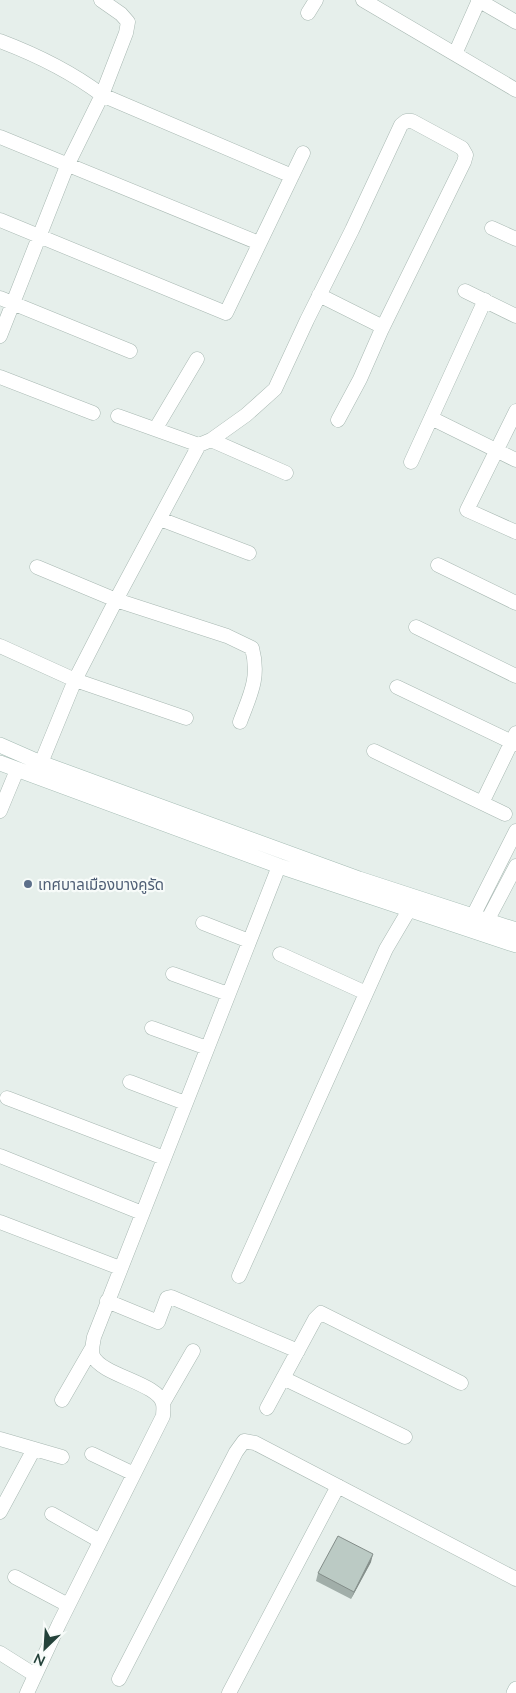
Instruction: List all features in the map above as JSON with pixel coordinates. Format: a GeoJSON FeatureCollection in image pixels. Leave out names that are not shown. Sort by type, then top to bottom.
{"type":"FeatureCollection","features":[{"type":"Feature","properties":{"kind":"street"},"geometry":{"type":"LineString","coordinates":[[0,336],[6,301],[39,235],[67,166],[102,95],[126,33],[128,22],[121,14],[101,0]]}},
{"type":"Feature","properties":{"kind":"street"},"geometry":{"type":"LineString","coordinates":[[308,13],[316,0]]}},
{"type":"Feature","properties":{"kind":"street"},"geometry":{"type":"LineString","coordinates":[[363,0],[516,90]]}},
{"type":"Feature","properties":{"kind":"street"},"geometry":{"type":"LineString","coordinates":[[455,54],[478,0],[516,22]]}},
{"type":"Feature","properties":{"kind":"street"},"geometry":{"type":"LineString","coordinates":[[0,41],[28,52],[78,77],[102,95],[292,176]]}},
{"type":"Feature","properties":{"kind":"street"},"geometry":{"type":"LineString","coordinates":[[38,770],[75,680],[160,519],[205,442],[246,415],[275,389],[401,125],[406,121],[412,121],[462,148],[466,155],[360,379],[338,420]]}},
{"type":"Feature","properties":{"kind":"street"},"geometry":{"type":"LineString","coordinates":[[0,137],[259,243]]}},
{"type":"Feature","properties":{"kind":"street"},"geometry":{"type":"LineString","coordinates":[[0,220],[226,313],[304,154]]}},
{"type":"Feature","properties":{"kind":"street"},"geometry":{"type":"LineString","coordinates":[[492,228],[516,239]]}},
{"type":"Feature","properties":{"kind":"street"},"geometry":{"type":"LineString","coordinates":[[465,291],[516,316]]}},
{"type":"Feature","properties":{"kind":"street"},"geometry":{"type":"LineString","coordinates":[[319,295],[383,327]]}},
{"type":"Feature","properties":{"kind":"street"},"geometry":{"type":"LineString","coordinates":[[412,462],[485,300]]}},
{"type":"Feature","properties":{"kind":"street"},"geometry":{"type":"LineString","coordinates":[[6,301],[130,351]]}},
{"type":"Feature","properties":{"kind":"street"},"geometry":{"type":"LineString","coordinates":[[156,428],[197,359]]}},
{"type":"Feature","properties":{"kind":"street"},"geometry":{"type":"LineString","coordinates":[[0,377],[93,413]]}},
{"type":"Feature","properties":{"kind":"street"},"geometry":{"type":"LineString","coordinates":[[516,411],[467,510],[516,532]]}},
{"type":"Feature","properties":{"kind":"street"},"geometry":{"type":"LineString","coordinates":[[118,416],[205,442],[286,473]]}},
{"type":"Feature","properties":{"kind":"street"},"geometry":{"type":"LineString","coordinates":[[431,418],[516,460]]}},
{"type":"Feature","properties":{"kind":"street"},"geometry":{"type":"LineString","coordinates":[[160,519],[249,553]]}},
{"type":"Feature","properties":{"kind":"street"},"geometry":{"type":"LineString","coordinates":[[438,565],[516,603]]}},
{"type":"Feature","properties":{"kind":"street"},"geometry":{"type":"LineString","coordinates":[[38,567],[116,600],[227,636],[252,648],[256,663],[254,683],[240,722]]}},
{"type":"Feature","properties":{"kind":"street"},"geometry":{"type":"LineString","coordinates":[[416,627],[516,676]]}},
{"type":"Feature","properties":{"kind":"street"},"geometry":{"type":"LineString","coordinates":[[0,646],[75,680],[186,718]]}},
{"type":"Feature","properties":{"kind":"street"},"geometry":{"type":"LineString","coordinates":[[397,687],[514,740],[482,803]]}},
{"type":"Feature","properties":{"kind":"street"},"geometry":{"type":"LineString","coordinates":[[0,746],[23,756],[38,770],[279,866],[516,944]]}},
{"type":"Feature","properties":{"kind":"street"},"geometry":{"type":"LineString","coordinates":[[374,750],[505,814]]}},
{"type":"Feature","properties":{"kind":"street"},"geometry":{"type":"LineString","coordinates":[[0,811],[23,756]]}},
{"type":"Feature","properties":{"kind":"street"},"geometry":{"type":"LineString","coordinates":[[0,763],[17,770],[38,770],[516,930]]}},
{"type":"Feature","properties":{"kind":"street"},"geometry":{"type":"LineString","coordinates":[[473,916],[516,831]]}},
{"type":"Feature","properties":{"kind":"street"},"geometry":{"type":"LineString","coordinates":[[62,1400],[92,1348],[94,1337],[120,1268],[284,852]]}},
{"type":"Feature","properties":{"kind":"street"},"geometry":{"type":"LineString","coordinates":[[488,921],[516,866]]}},
{"type":"Feature","properties":{"kind":"street"},"geometry":{"type":"LineString","coordinates":[[240,1276],[386,949],[409,910]]}},
{"type":"Feature","properties":{"kind":"street"},"geometry":{"type":"LineString","coordinates":[[203,923],[249,941]]}},
{"type":"Feature","properties":{"kind":"street"},"geometry":{"type":"LineString","coordinates":[[280,954],[366,993]]}},
{"type":"Feature","properties":{"kind":"street"},"geometry":{"type":"LineString","coordinates":[[173,974],[228,994]]}},
{"type":"Feature","properties":{"kind":"street"},"geometry":{"type":"LineString","coordinates":[[152,1028],[207,1048]]}},
{"type":"Feature","properties":{"kind":"street"},"geometry":{"type":"LineString","coordinates":[[130,1082],[185,1103]]}},
{"type":"Feature","properties":{"kind":"street"},"geometry":{"type":"LineString","coordinates":[[8,1098],[164,1158]]}},
{"type":"Feature","properties":{"kind":"street"},"geometry":{"type":"LineString","coordinates":[[0,1156],[142,1212]]}},
{"type":"Feature","properties":{"kind":"street"},"geometry":{"type":"LineString","coordinates":[[0,1222],[120,1268]]}},
{"type":"Feature","properties":{"kind":"street"},"geometry":{"type":"LineString","coordinates":[[108,1301],[158,1322],[167,1298],[171,1297],[298,1351]]}},
{"type":"Feature","properties":{"kind":"street"},"geometry":{"type":"LineString","coordinates":[[268,1408],[315,1319],[321,1314],[461,1383]]}},
{"type":"Feature","properties":{"kind":"street"},"geometry":{"type":"LineString","coordinates":[[92,1348],[94,1357],[102,1366],[154,1392],[163,1403]]}},
{"type":"Feature","properties":{"kind":"street"},"geometry":{"type":"LineString","coordinates":[[27,1693],[68,1605],[163,1416],[163,1403],[193,1350]]}},
{"type":"Feature","properties":{"kind":"street"},"geometry":{"type":"LineString","coordinates":[[283,1378],[405,1437]]}},
{"type":"Feature","properties":{"kind":"street"},"geometry":{"type":"LineString","coordinates":[[0,1439],[62,1458]]}},
{"type":"Feature","properties":{"kind":"street"},"geometry":{"type":"LineString","coordinates":[[119,1679],[236,1452],[244,1441],[255,1443],[516,1578]]}},
{"type":"Feature","properties":{"kind":"street"},"geometry":{"type":"LineString","coordinates":[[0,1512],[34,1449]]}},
{"type":"Feature","properties":{"kind":"street"},"geometry":{"type":"LineString","coordinates":[[92,1454],[134,1474]]}},
{"type":"Feature","properties":{"kind":"street"},"geometry":{"type":"LineString","coordinates":[[229,1693],[338,1486]]}},
{"type":"Feature","properties":{"kind":"street"},"geometry":{"type":"LineString","coordinates":[[52,1514],[100,1541]]}},
{"type":"Feature","properties":{"kind":"street"},"geometry":{"type":"LineString","coordinates":[[15,1577],[68,1605]]}},
{"type":"Feature","properties":{"kind":"street"},"geometry":{"type":"LineString","coordinates":[[0,1653],[35,1675]]}},
{"type":"Feature","properties":{"kind":"street"},"geometry":{"type":"LineString","coordinates":[[514,1693],[516,1689]]}},
{"type":"Feature","properties":{"kind":"building"},"geometry":{"type":"Polygon","coordinates":[[[338,1536],[373,1554],[354,1592],[318,1573],[338,1536]]]}},
{"type":"Feature","properties":{"kind":"place","name":"เทศบาลเมืองบางคูรัด"},"geometry":{"type":"Point","coordinates":[28,884]}}]}
